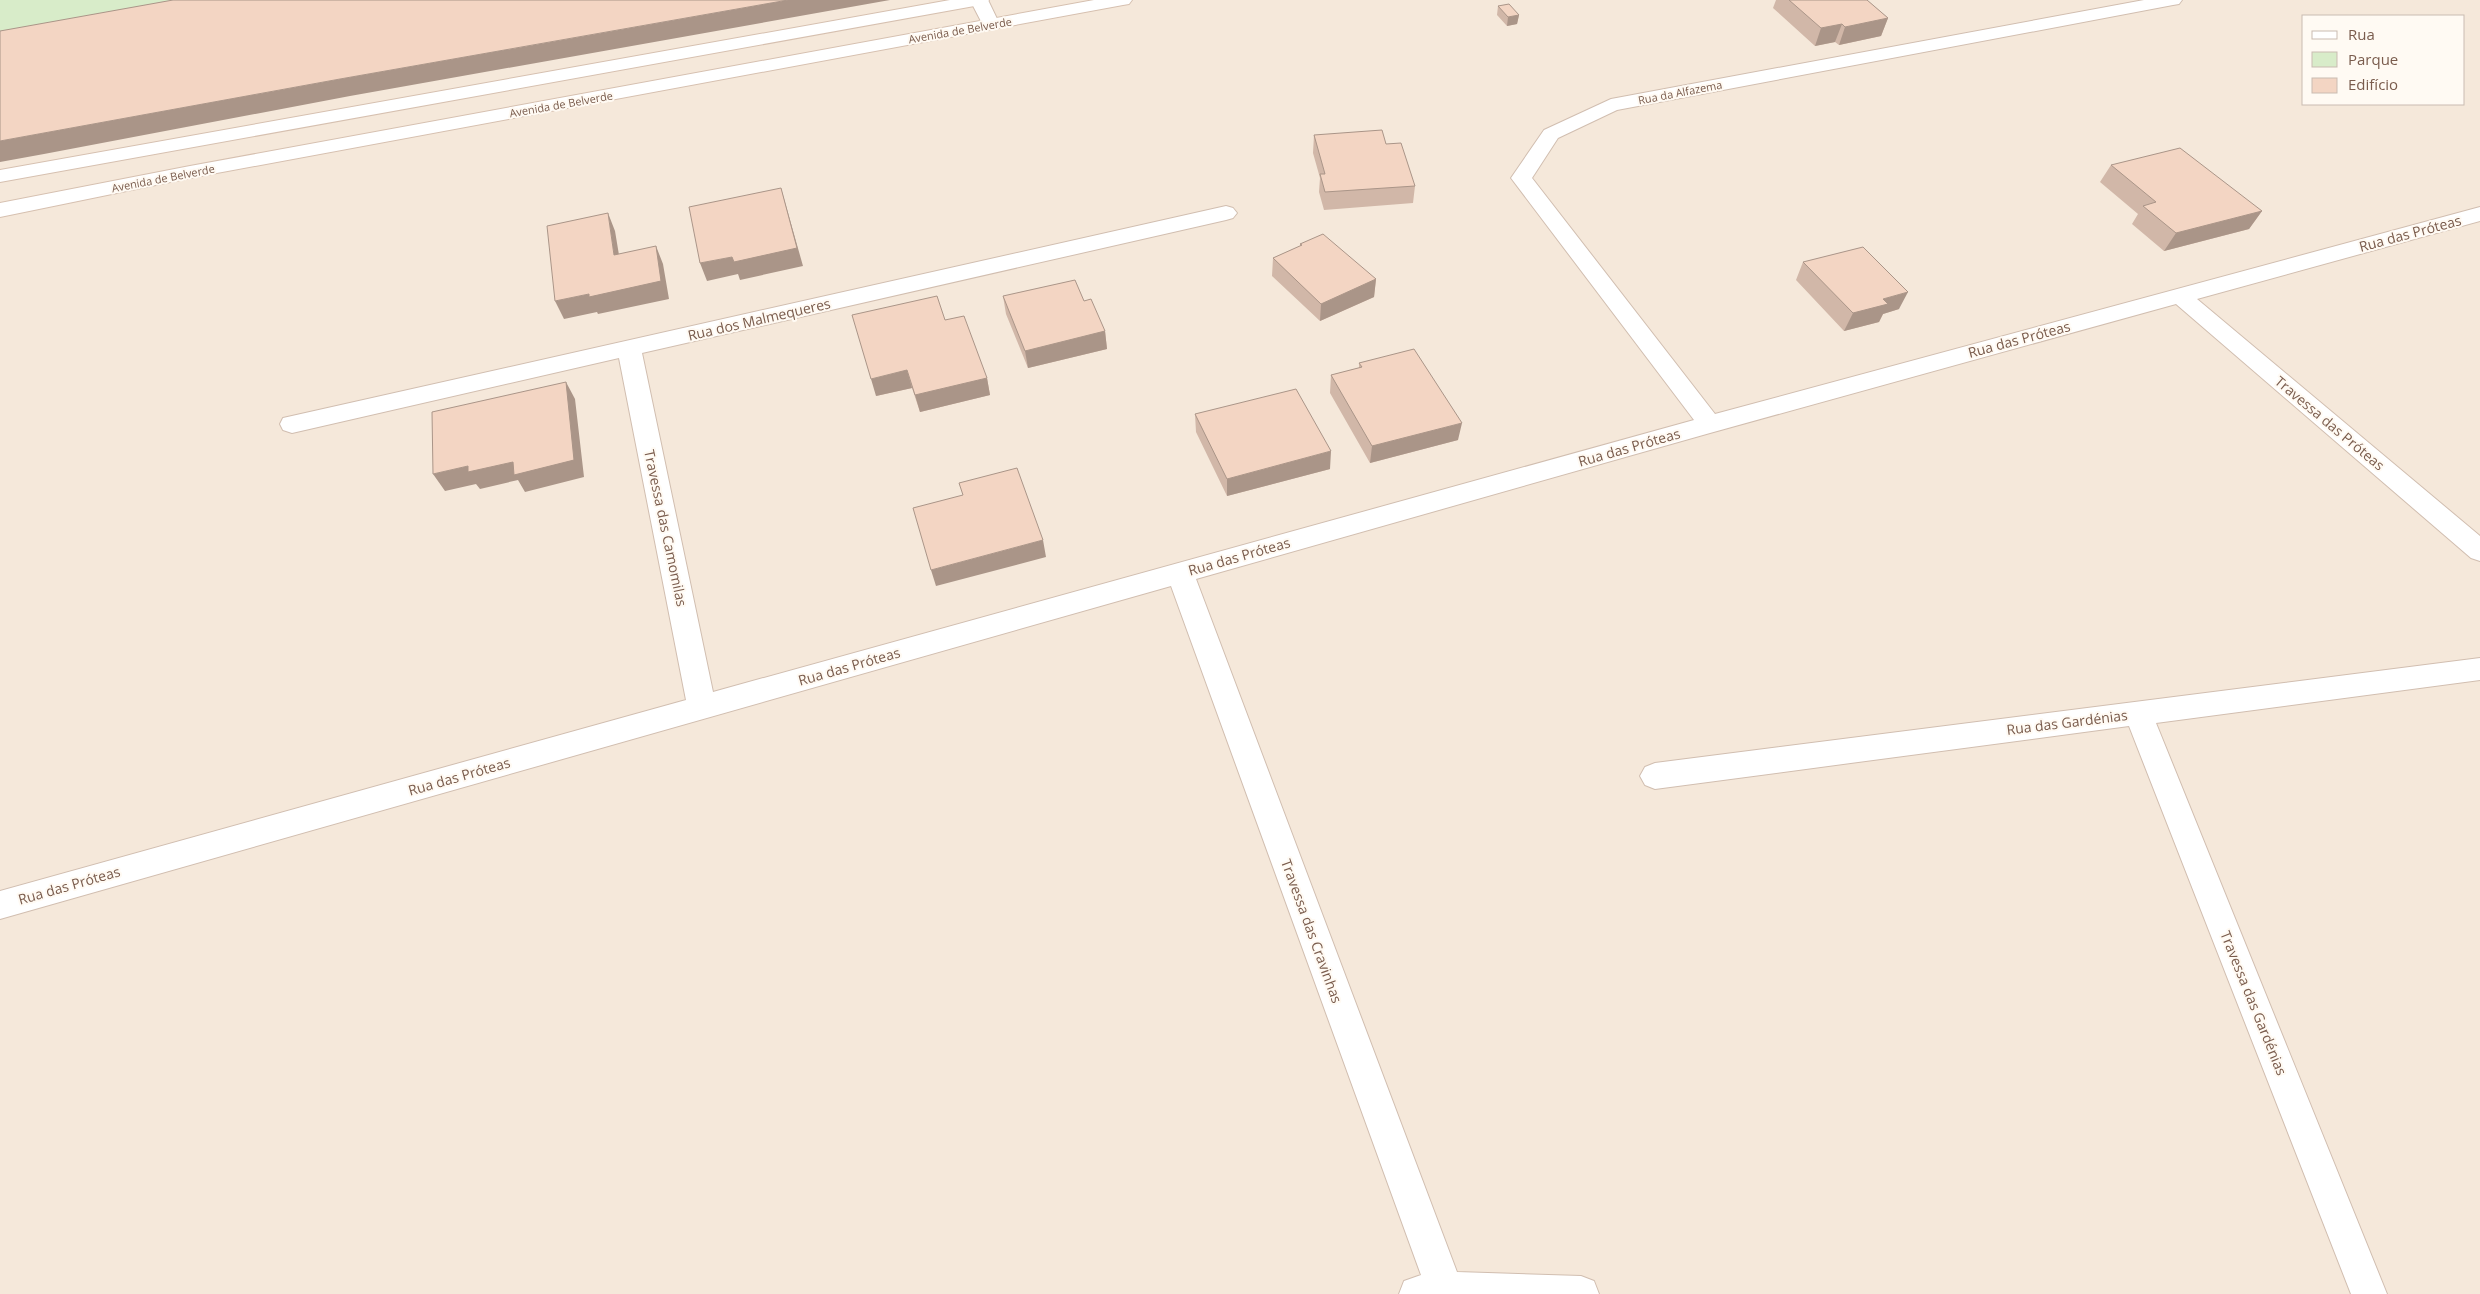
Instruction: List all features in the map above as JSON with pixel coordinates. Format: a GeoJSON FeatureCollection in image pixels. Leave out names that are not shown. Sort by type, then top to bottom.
{"type":"FeatureCollection","features":[{"type":"Feature","properties":{"kind":"street","name":"Avenida de Belverde"},"geometry":{"type":"LineString","coordinates":[[0,176],[980,0]]}},
{"type":"Feature","properties":{"kind":"street"},"geometry":{"type":"LineString","coordinates":[[980,0],[991,25]]}},
{"type":"Feature","properties":{"kind":"street","name":"Avenida de Belverde"},"geometry":{"type":"LineString","coordinates":[[0,210],[209,168],[1123,0]]}},
{"type":"Feature","properties":{"kind":"street","name":"Rua da Alfazema"},"geometry":{"type":"LineString","coordinates":[[1710,424],[1521,178],[1552,134],[1611,105],[2139,3],[2173,0]]}},
{"type":"Feature","properties":{"kind":"street","name":"Rua dos Malmequeres"},"geometry":{"type":"LineString","coordinates":[[292,424],[1226,213]]}},
{"type":"Feature","properties":{"kind":"street","name":"Rua das Próteas"},"geometry":{"type":"LineString","coordinates":[[0,905],[1710,424],[2480,214]]}},
{"type":"Feature","properties":{"kind":"street","name":"Travessa das Próteas"},"geometry":{"type":"LineString","coordinates":[[2179,295],[2480,551]]}},
{"type":"Feature","properties":{"kind":"street","name":"Travessa das Camomilas"},"geometry":{"type":"LineString","coordinates":[[629,348],[702,708]]}},
{"type":"Feature","properties":{"kind":"street","name":"Travessa das Cravinhas"},"geometry":{"type":"LineString","coordinates":[[1180,573],[1431,1292]]}},
{"type":"Feature","properties":{"kind":"street","name":"Rua das Gardénias"},"geometry":{"type":"LineString","coordinates":[[1655,776],[2480,669]]}},
{"type":"Feature","properties":{"kind":"street","name":"Travessa das Gardénias"},"geometry":{"type":"LineString","coordinates":[[2138,713],[2369,1294]]}},
{"type":"Feature","properties":{"kind":"street"},"geometry":{"type":"LineString","coordinates":[[1431,1292],[1581,1294]]}},
{"type":"Feature","properties":{"kind":"shaded area"},"geometry":{"type":"Polygon","coordinates":[[[297,0],[2480,0],[2480,1294],[0,1294],[0,52],[297,0]]]}},
{"type":"Feature","properties":{"kind":"green space"},"geometry":{"type":"Polygon","coordinates":[[[0,0],[297,0],[0,52],[0,0]]]}},
{"type":"Feature","properties":{"kind":"building"},"geometry":{"type":"Polygon","coordinates":[[[173,0],[788,0],[0,141],[0,31],[173,0]]]}},
{"type":"Feature","properties":{"kind":"building"},"geometry":{"type":"Polygon","coordinates":[[[1789,0],[1867,0],[1888,18],[1845,27],[1842,24],[1821,28],[1789,0]]]}},
{"type":"Feature","properties":{"kind":"building"},"geometry":{"type":"Polygon","coordinates":[[[1509,4],[1519,15],[1508,17],[1498,6],[1509,4]]]}},
{"type":"Feature","properties":{"kind":"building"},"geometry":{"type":"Polygon","coordinates":[[[1382,130],[1386,144],[1401,143],[1415,186],[1325,192],[1320,174],[1325,174],[1314,135],[1382,130]]]}},
{"type":"Feature","properties":{"kind":"building"},"geometry":{"type":"Polygon","coordinates":[[[2180,148],[2262,211],[2176,233],[2143,206],[2156,202],[2111,165],[2180,148]]]}},
{"type":"Feature","properties":{"kind":"building"},"geometry":{"type":"Polygon","coordinates":[[[781,188],[797,248],[734,262],[732,257],[700,263],[689,207],[781,188]]]}},
{"type":"Feature","properties":{"kind":"building"},"geometry":{"type":"Polygon","coordinates":[[[608,213],[614,255],[656,246],[661,281],[589,297],[589,294],[555,301],[547,226],[608,213]]]}},
{"type":"Feature","properties":{"kind":"building"},"geometry":{"type":"Polygon","coordinates":[[[1323,234],[1376,279],[1321,304],[1273,258],[1323,234]]]}},
{"type":"Feature","properties":{"kind":"building"},"geometry":{"type":"Polygon","coordinates":[[[1863,247],[1908,292],[1883,299],[1888,304],[1853,313],[1803,262],[1863,247]]]}},
{"type":"Feature","properties":{"kind":"building"},"geometry":{"type":"Polygon","coordinates":[[[1075,280],[1084,301],[1091,299],[1105,331],[1025,351],[1003,296],[1075,280]]]}},
{"type":"Feature","properties":{"kind":"building"},"geometry":{"type":"Polygon","coordinates":[[[937,296],[945,320],[964,316],[987,378],[915,395],[907,370],[871,379],[852,315],[937,296]]]}},
{"type":"Feature","properties":{"kind":"building"},"geometry":{"type":"Polygon","coordinates":[[[1414,349],[1462,423],[1372,446],[1331,375],[1362,367],[1359,363],[1414,349]]]}},
{"type":"Feature","properties":{"kind":"building"},"geometry":{"type":"Polygon","coordinates":[[[566,382],[574,460],[514,475],[513,462],[468,472],[468,466],[433,474],[432,412],[566,382]]]}},
{"type":"Feature","properties":{"kind":"building"},"geometry":{"type":"Polygon","coordinates":[[[1296,389],[1331,451],[1227,479],[1195,414],[1296,389]]]}},
{"type":"Feature","properties":{"kind":"building"},"geometry":{"type":"Polygon","coordinates":[[[1017,468],[1043,540],[931,570],[913,508],[963,495],[959,483],[1017,468]]]}}]}
